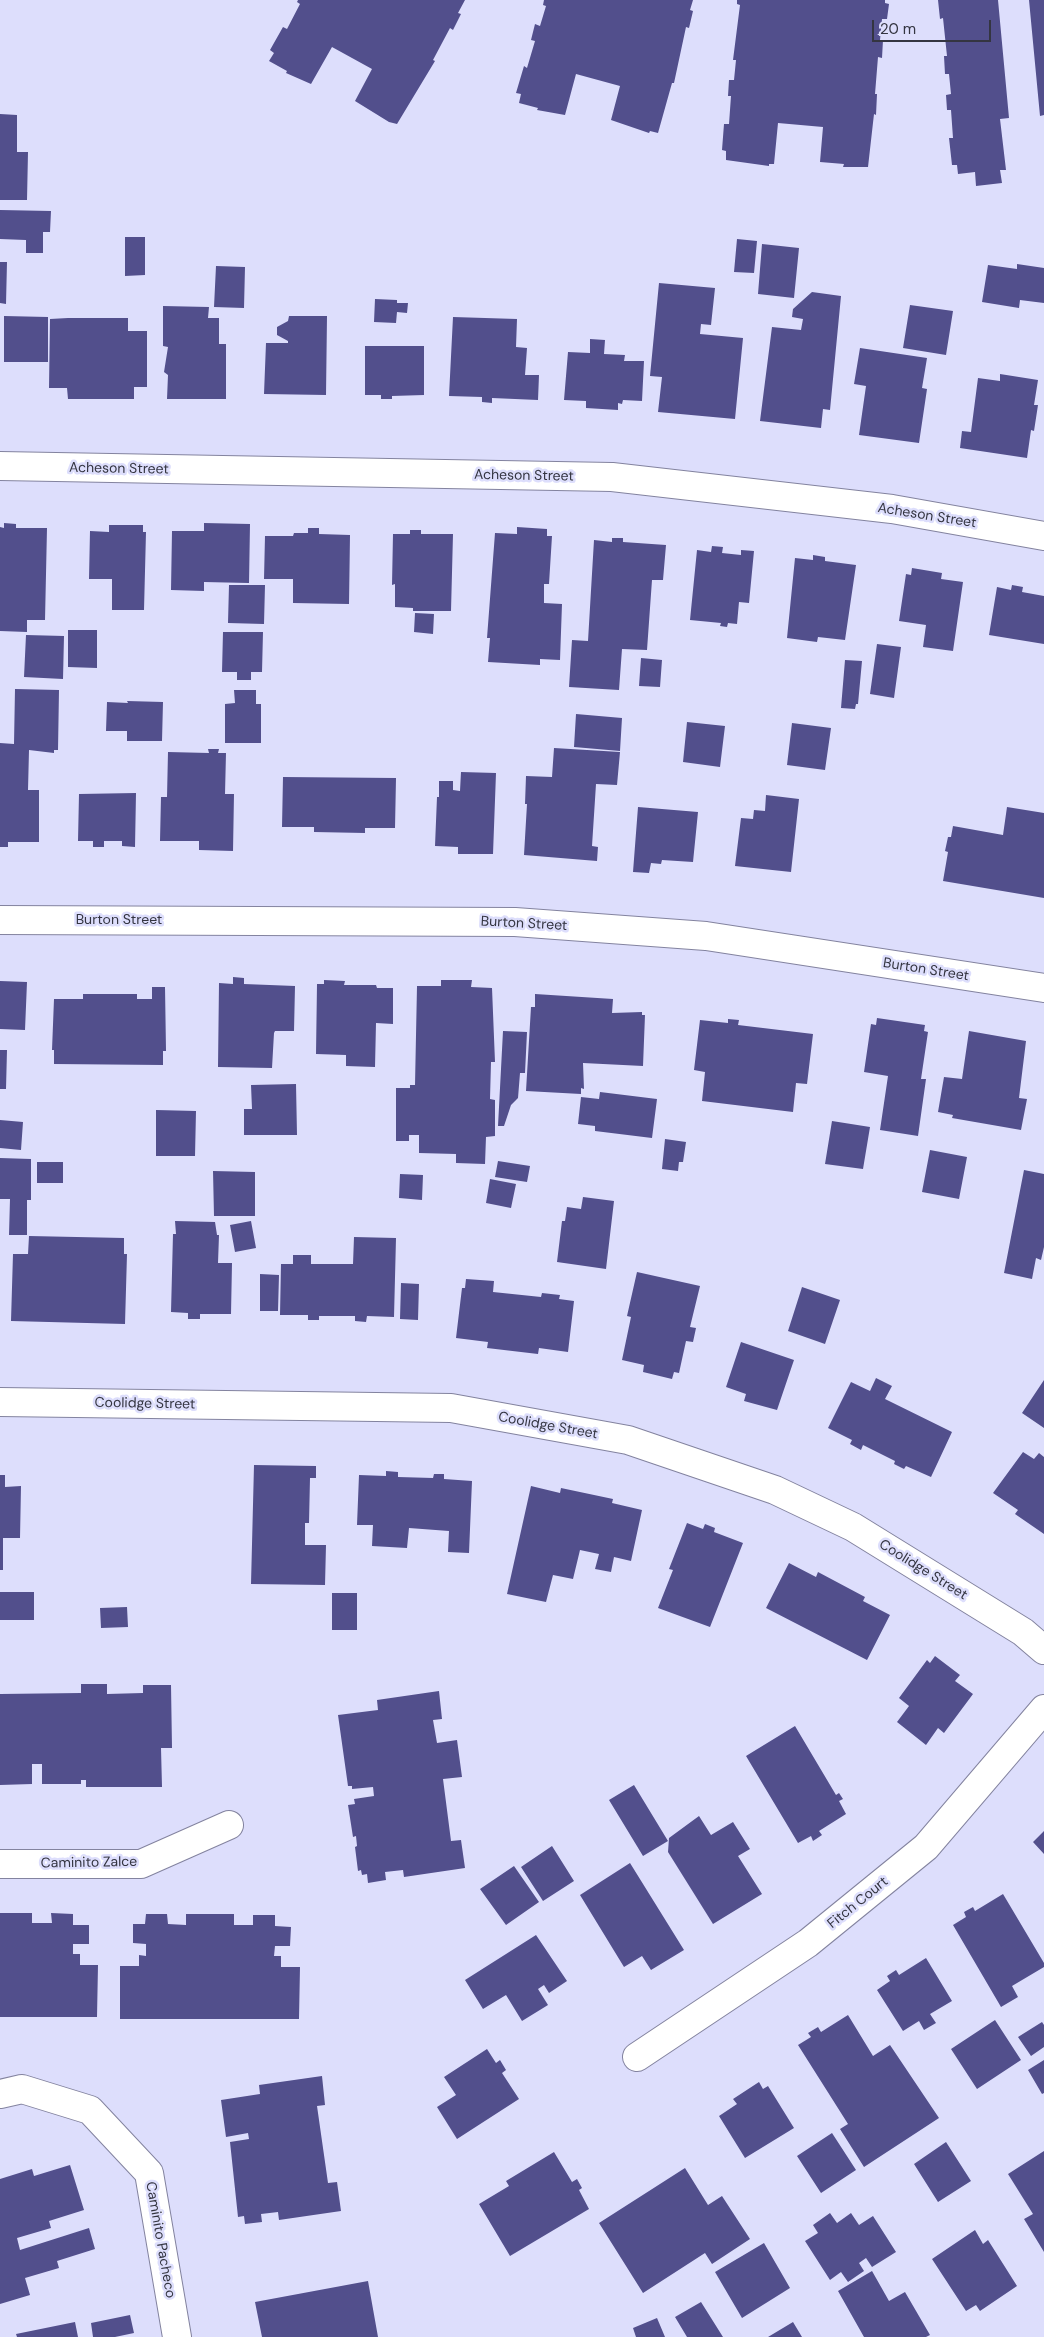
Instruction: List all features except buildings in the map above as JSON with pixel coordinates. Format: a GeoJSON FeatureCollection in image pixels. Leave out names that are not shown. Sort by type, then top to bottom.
{"type":"FeatureCollection","features":[{"type":"Feature","properties":{"kind":"street","name":"Acheson Street"},"geometry":{"type":"LineString","coordinates":[[0,466],[612,477],[892,509],[1044,536]]}},
{"type":"Feature","properties":{"kind":"street","name":"Burton Street"},"geometry":{"type":"LineString","coordinates":[[0,920],[515,922],[706,936],[1044,988]]}},
{"type":"Feature","properties":{"kind":"street","name":"Coolidge Street"},"geometry":{"type":"LineString","coordinates":[[0,1402],[451,1408],[628,1440],[775,1490],[853,1527],[1023,1632],[1044,1650]]}},
{"type":"Feature","properties":{"kind":"street","name":"Fitch Court"},"geometry":{"type":"LineString","coordinates":[[637,2058],[808,1943],[926,1847],[1044,1709]]}},
{"type":"Feature","properties":{"kind":"street","name":"Caminito Zalce"},"geometry":{"type":"LineString","coordinates":[[0,1864],[141,1864],[229,1825]]}},
{"type":"Feature","properties":{"kind":"street","name":"Caminito Pacheco"},"geometry":{"type":"LineString","coordinates":[[0,2094],[22,2089],[90,2110],[149,2173],[177,2337]]}}]}
